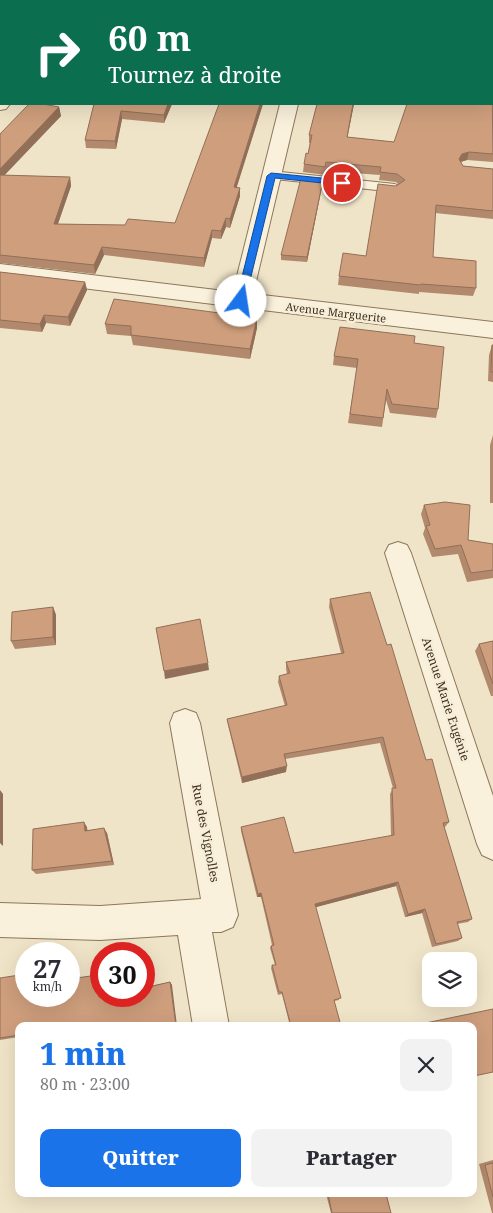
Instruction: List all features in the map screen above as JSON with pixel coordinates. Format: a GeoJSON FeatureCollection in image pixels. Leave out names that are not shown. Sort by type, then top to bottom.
{"type":"FeatureCollection","features":[{"type":"Feature","properties":{"kind":"street"},"geometry":{"type":"LineString","coordinates":[[241,301],[289,105]]}},
{"type":"Feature","properties":{"kind":"street","name":"Avenue Marguerite"},"geometry":{"type":"LineString","coordinates":[[0,271],[493,330]]}},
{"type":"Feature","properties":{"kind":"street","name":"Avenue Marie Eugénie"},"geometry":{"type":"LineString","coordinates":[[398,553],[493,844]]}},
{"type":"Feature","properties":{"kind":"street","name":"Rue des Vignolles"},"geometry":{"type":"LineString","coordinates":[[0,920],[100,923],[221,915],[185,723]]}},
{"type":"Feature","properties":{"kind":"street"},"geometry":{"type":"LineString","coordinates":[[192,917],[210,1022]]}},
{"type":"Feature","properties":{"kind":"lane"},"geometry":{"type":"LineString","coordinates":[[271,176],[396,188]]}},
{"type":"Feature","properties":{"kind":"building"},"geometry":{"type":"Polygon","coordinates":[[[28,105],[59,107],[0,169],[0,134],[28,105]]]}},
{"type":"Feature","properties":{"kind":"building"},"geometry":{"type":"Polygon","coordinates":[[[94,105],[168,105],[164,115],[121,111],[115,141],[85,140],[94,105]]]}},
{"type":"Feature","properties":{"kind":"building"},"geometry":{"type":"Polygon","coordinates":[[[219,105],[260,105],[234,187],[240,188],[230,219],[226,218],[221,231],[212,230],[204,258],[102,247],[94,265],[0,255],[0,175],[70,177],[54,224],[125,225],[128,219],[175,223],[219,105]]]}},
{"type":"Feature","properties":{"kind":"building"},"geometry":{"type":"Polygon","coordinates":[[[317,105],[353,105],[347,137],[394,142],[407,105],[492,105],[493,154],[469,152],[462,154],[459,159],[463,166],[493,169],[493,211],[436,205],[433,257],[476,261],[476,288],[420,285],[339,276],[343,253],[366,256],[378,184],[396,186],[405,180],[397,174],[380,172],[381,167],[326,162],[325,167],[304,164],[306,153],[308,154],[312,135],[309,135],[317,105]]]}},
{"type":"Feature","properties":{"kind":"building"},"geometry":{"type":"Polygon","coordinates":[[[301,178],[323,180],[307,257],[281,255],[301,178]]]}},
{"type":"Feature","properties":{"kind":"building"},"geometry":{"type":"Polygon","coordinates":[[[0,272],[85,282],[68,317],[44,315],[40,324],[0,320],[0,272]]]}},
{"type":"Feature","properties":{"kind":"building"},"geometry":{"type":"Polygon","coordinates":[[[114,299],[257,318],[250,349],[131,335],[131,326],[105,324],[114,299]]]}},
{"type":"Feature","properties":{"kind":"building"},"geometry":{"type":"Polygon","coordinates":[[[340,327],[415,336],[414,343],[444,347],[438,409],[392,404],[387,389],[383,418],[350,414],[358,359],[334,356],[340,327]]]}},
{"type":"Feature","properties":{"kind":"building"},"geometry":{"type":"Polygon","coordinates":[[[492,345],[493,372],[491,372],[492,345]]]}},
{"type":"Feature","properties":{"kind":"building"},"geometry":{"type":"Polygon","coordinates":[[[445,502],[470,505],[468,540],[493,544],[493,570],[471,573],[461,545],[435,549],[426,526],[430,525],[424,505],[445,502]]]}},
{"type":"Feature","properties":{"kind":"building"},"geometry":{"type":"Polygon","coordinates":[[[370,592],[387,645],[391,644],[426,760],[432,759],[449,822],[443,823],[472,919],[457,922],[462,938],[436,944],[425,909],[408,914],[398,882],[315,904],[341,998],[334,1000],[340,1022],[290,1022],[272,965],[276,965],[271,946],[274,945],[261,893],[258,894],[241,827],[284,817],[294,853],[394,835],[392,788],[396,788],[383,737],[284,754],[287,766],[242,777],[227,719],[287,705],[279,676],[290,673],[286,662],[344,653],[330,599],[370,592]]]}},
{"type":"Feature","properties":{"kind":"building"},"geometry":{"type":"Polygon","coordinates":[[[53,607],[53,637],[11,641],[12,612],[53,607]]]}},
{"type":"Feature","properties":{"kind":"building"},"geometry":{"type":"Polygon","coordinates":[[[200,619],[208,663],[164,671],[156,628],[200,619]]]}},
{"type":"Feature","properties":{"kind":"building"},"geometry":{"type":"Polygon","coordinates":[[[493,641],[493,684],[479,644],[493,641]]]}},
{"type":"Feature","properties":{"kind":"building"},"geometry":{"type":"Polygon","coordinates":[[[84,822],[85,831],[104,828],[112,861],[32,870],[33,829],[84,822]]]}},
{"type":"Feature","properties":{"kind":"building"},"geometry":{"type":"Polygon","coordinates":[[[15,976],[15,1007],[80,1007],[80,977],[90,976],[90,1007],[155,1007],[155,985],[170,982],[175,1022],[15,1022],[15,1036],[0,1038],[0,978],[15,976]]]}},
{"type":"Feature","properties":{"kind":"building"},"geometry":{"type":"Polygon","coordinates":[[[493,1009],[493,1072],[477,1075],[477,1022],[430,1022],[493,1009]]]}},
{"type":"Feature","properties":{"kind":"building"},"geometry":{"type":"Polygon","coordinates":[[[493,1163],[493,1197],[485,1165],[493,1163]]]}},
{"type":"Feature","properties":{"kind":"building"},"geometry":{"type":"Polygon","coordinates":[[[329,1197],[387,1197],[391,1213],[332,1213],[329,1197]]]}},
{"type":"Feature","properties":{"kind":"route"},"geometry":{"type":"LineString","coordinates":[[241,301],[271,176],[342,183]]}}]}
